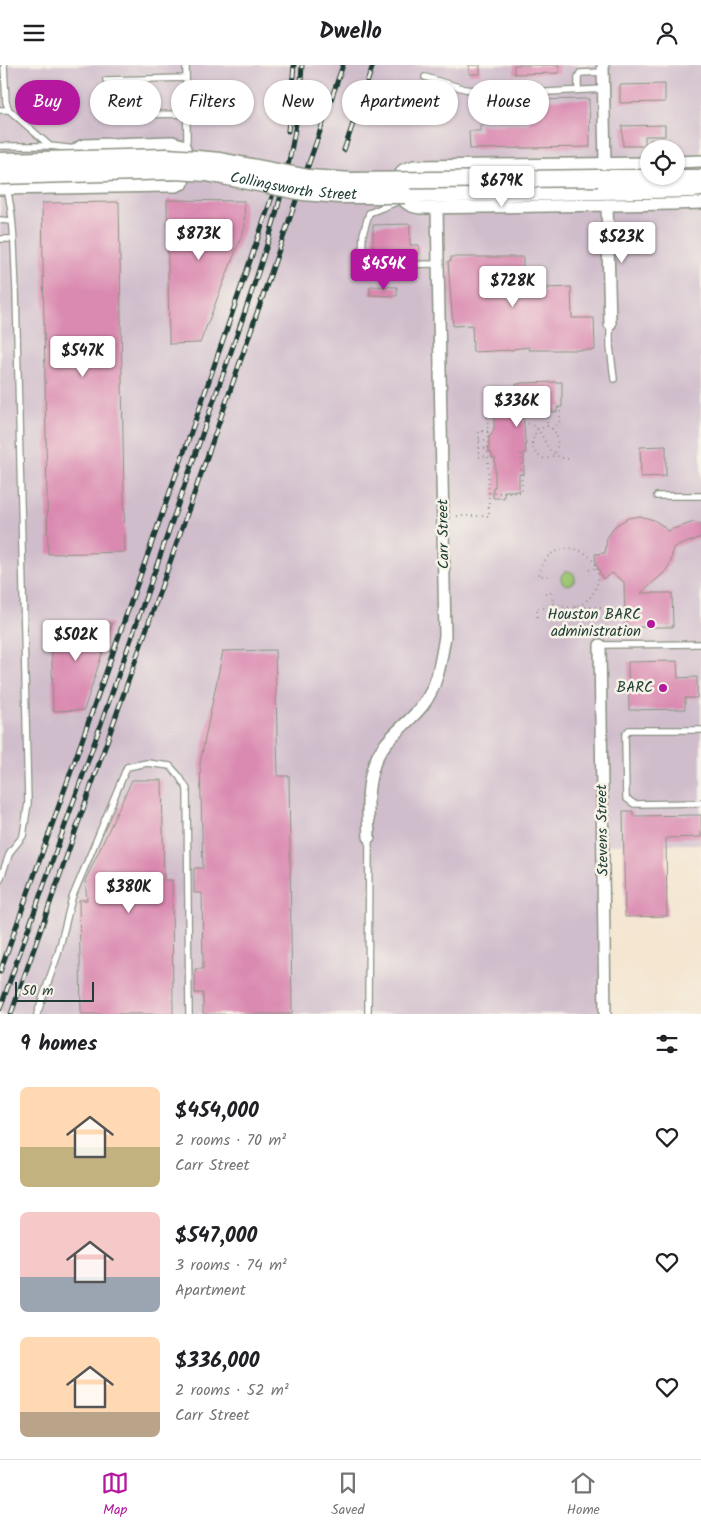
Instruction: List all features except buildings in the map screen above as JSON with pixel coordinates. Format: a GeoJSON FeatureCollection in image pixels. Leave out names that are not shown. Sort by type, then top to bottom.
{"type":"FeatureCollection","features":[{"type":"Feature","properties":{"kind":"main road","name":"Collingsworth Street"},"geometry":{"type":"LineString","coordinates":[[0,161],[156,157],[220,161],[309,179],[701,188]]}},
{"type":"Feature","properties":{"kind":"main road","name":"Collingsworth Street"},"geometry":{"type":"LineString","coordinates":[[2,185],[175,171],[207,173],[303,192],[340,195],[602,185],[701,178]]}},
{"type":"Feature","properties":{"kind":"street"},"geometry":{"type":"LineString","coordinates":[[603,69],[602,185],[610,324]]}},
{"type":"Feature","properties":{"kind":"street"},"geometry":{"type":"LineString","coordinates":[[2,185],[64,188],[176,186],[182,183],[186,175],[185,148],[172,142],[88,145],[76,149],[63,178],[64,188]]}},
{"type":"Feature","properties":{"kind":"street"},"geometry":{"type":"LineString","coordinates":[[685,162],[701,161]]}},
{"type":"Feature","properties":{"kind":"street","name":"Collingsworth Street"},"geometry":{"type":"LineString","coordinates":[[640,167],[602,185],[437,208],[409,206],[403,200],[401,173],[414,166],[602,185],[701,203]]}},
{"type":"Feature","properties":{"kind":"street","name":"Carr Street"},"geometry":{"type":"LineString","coordinates":[[369,837],[367,794],[373,766],[388,739],[423,705],[439,673],[445,636],[437,208]]}},
{"type":"Feature","properties":{"kind":"street","name":"Stevens Street"},"geometry":{"type":"LineString","coordinates":[[600,645],[606,1014]]}},
{"type":"Feature","properties":{"kind":"lane"},"geometry":{"type":"LineString","coordinates":[[106,80],[186,78],[186,65]]}},
{"type":"Feature","properties":{"kind":"lane"},"geometry":{"type":"LineString","coordinates":[[3,69],[6,102],[9,110],[50,146]]}},
{"type":"Feature","properties":{"kind":"lane"},"geometry":{"type":"LineString","coordinates":[[578,90],[578,77],[580,73],[603,69]]}},
{"type":"Feature","properties":{"kind":"lane"},"geometry":{"type":"LineString","coordinates":[[425,77],[465,89],[509,94],[604,89]]}},
{"type":"Feature","properties":{"kind":"lane"},"geometry":{"type":"LineString","coordinates":[[0,110],[9,110]]}},
{"type":"Feature","properties":{"kind":"lane"},"geometry":{"type":"LineString","coordinates":[[185,148],[187,125]]}},
{"type":"Feature","properties":{"kind":"lane"},"geometry":{"type":"LineString","coordinates":[[0,146],[50,146],[76,149]]}},
{"type":"Feature","properties":{"kind":"lane"},"geometry":{"type":"LineString","coordinates":[[0,880],[10,853],[24,836],[28,803],[16,290],[12,221],[2,185]]}},
{"type":"Feature","properties":{"kind":"lane"},"geometry":{"type":"LineString","coordinates":[[403,200],[369,213],[363,234],[362,257],[370,265],[438,264]]}},
{"type":"Feature","properties":{"kind":"lane"},"geometry":{"type":"LineString","coordinates":[[0,220],[12,221]]}},
{"type":"Feature","properties":{"kind":"lane"},"geometry":{"type":"LineString","coordinates":[[0,239],[13,239]]}},
{"type":"Feature","properties":{"kind":"lane"},"geometry":{"type":"LineString","coordinates":[[610,324],[610,346],[614,379]]}},
{"type":"Feature","properties":{"kind":"lane"},"geometry":{"type":"LineString","coordinates":[[657,496],[701,496]]}},
{"type":"Feature","properties":{"kind":"lane"},"geometry":{"type":"LineString","coordinates":[[600,645],[701,644]]}},
{"type":"Feature","properties":{"kind":"lane"},"geometry":{"type":"LineString","coordinates":[[701,730],[630,730],[625,735],[625,744],[626,798],[634,804],[701,803]]}},
{"type":"Feature","properties":{"kind":"lane"},"geometry":{"type":"LineString","coordinates":[[37,1014],[58,954],[72,898],[110,805],[127,767],[147,763],[170,766],[180,776],[187,789],[189,1014]]}},
{"type":"Feature","properties":{"kind":"lane"},"geometry":{"type":"LineString","coordinates":[[368,1014],[369,837]]}},
{"type":"Feature","properties":{"kind":"path"},"geometry":{"type":"LineString","coordinates":[[457,516],[489,516],[487,387]]}},
{"type":"Feature","properties":{"kind":"path"},"geometry":{"type":"LineString","coordinates":[[487,394],[492,394]]}},
{"type":"Feature","properties":{"kind":"path"},"geometry":{"type":"LineString","coordinates":[[552,429],[560,421],[560,408],[557,408]]}},
{"type":"Feature","properties":{"kind":"path"},"geometry":{"type":"LineString","coordinates":[[547,412],[547,426]]}},
{"type":"Feature","properties":{"kind":"path"},"geometry":{"type":"LineString","coordinates":[[523,423],[531,424],[538,429],[546,445],[554,455],[568,459]]}},
{"type":"Feature","properties":{"kind":"path"},"geometry":{"type":"LineString","coordinates":[[547,426],[552,429],[558,442],[554,455],[548,459],[540,458],[534,451],[533,443],[533,437],[538,429],[547,426]]}},
{"type":"Feature","properties":{"kind":"path"},"geometry":{"type":"LineString","coordinates":[[488,431],[479,431],[479,457],[488,456]]}},
{"type":"Feature","properties":{"kind":"path"},"geometry":{"type":"LineString","coordinates":[[479,440],[488,439]]}},
{"type":"Feature","properties":{"kind":"path"},"geometry":{"type":"LineString","coordinates":[[526,443],[533,443]]}},
{"type":"Feature","properties":{"kind":"path"},"geometry":{"type":"LineString","coordinates":[[479,448],[488,448]]}},
{"type":"Feature","properties":{"kind":"path"},"geometry":{"type":"LineString","coordinates":[[489,493],[522,492],[521,453]]}},
{"type":"Feature","properties":{"kind":"path"},"geometry":{"type":"LineString","coordinates":[[550,576],[539,576],[543,563],[552,553],[572,548],[582,551],[590,557],[597,568],[598,580],[592,596],[573,607]]}},
{"type":"Feature","properties":{"kind":"path"},"geometry":{"type":"LineString","coordinates":[[589,570],[597,568]]}},
{"type":"Feature","properties":{"kind":"path"},"geometry":{"type":"LineString","coordinates":[[545,593],[554,593],[552,602],[568,607]]}},
{"type":"Feature","properties":{"kind":"path"},"geometry":{"type":"LineString","coordinates":[[537,617],[537,608],[604,607]]}},
{"type":"Feature","properties":{"kind":"shaded area"},"geometry":{"type":"Polygon","coordinates":[[[0,65],[701,65],[701,844],[599,845],[601,1014],[0,1014],[0,65]]]}},
{"type":"Feature","properties":{"kind":"green space"},"geometry":{"type":"Polygon","coordinates":[[[568,571],[573,573],[575,578],[573,583],[568,585],[563,583],[561,578],[563,573],[568,571]]]}},
{"type":"Feature","properties":{"kind":"railway"},"geometry":{"type":"LineString","coordinates":[[288,131],[294,65]]}},
{"type":"Feature","properties":{"kind":"railway"},"geometry":{"type":"LineString","coordinates":[[0,1009],[156,568],[267,245],[290,155],[298,110],[302,65]]}},
{"type":"Feature","properties":{"kind":"railway"},"geometry":{"type":"LineString","coordinates":[[11,1014],[343,65]]}},
{"type":"Feature","properties":{"kind":"railway"},"geometry":{"type":"LineString","coordinates":[[344,150],[373,65]]}},
{"type":"Feature","properties":{"kind":"railway"},"geometry":{"type":"LineString","coordinates":[[0,972],[202,401],[274,191]]}},
{"type":"Feature","properties":{"kind":"place","name":"Houston BARC administration"},"geometry":{"type":"Point","coordinates":[651,624]}},
{"type":"Feature","properties":{"kind":"place","name":"BARC"},"geometry":{"type":"Point","coordinates":[663,688]}}]}
